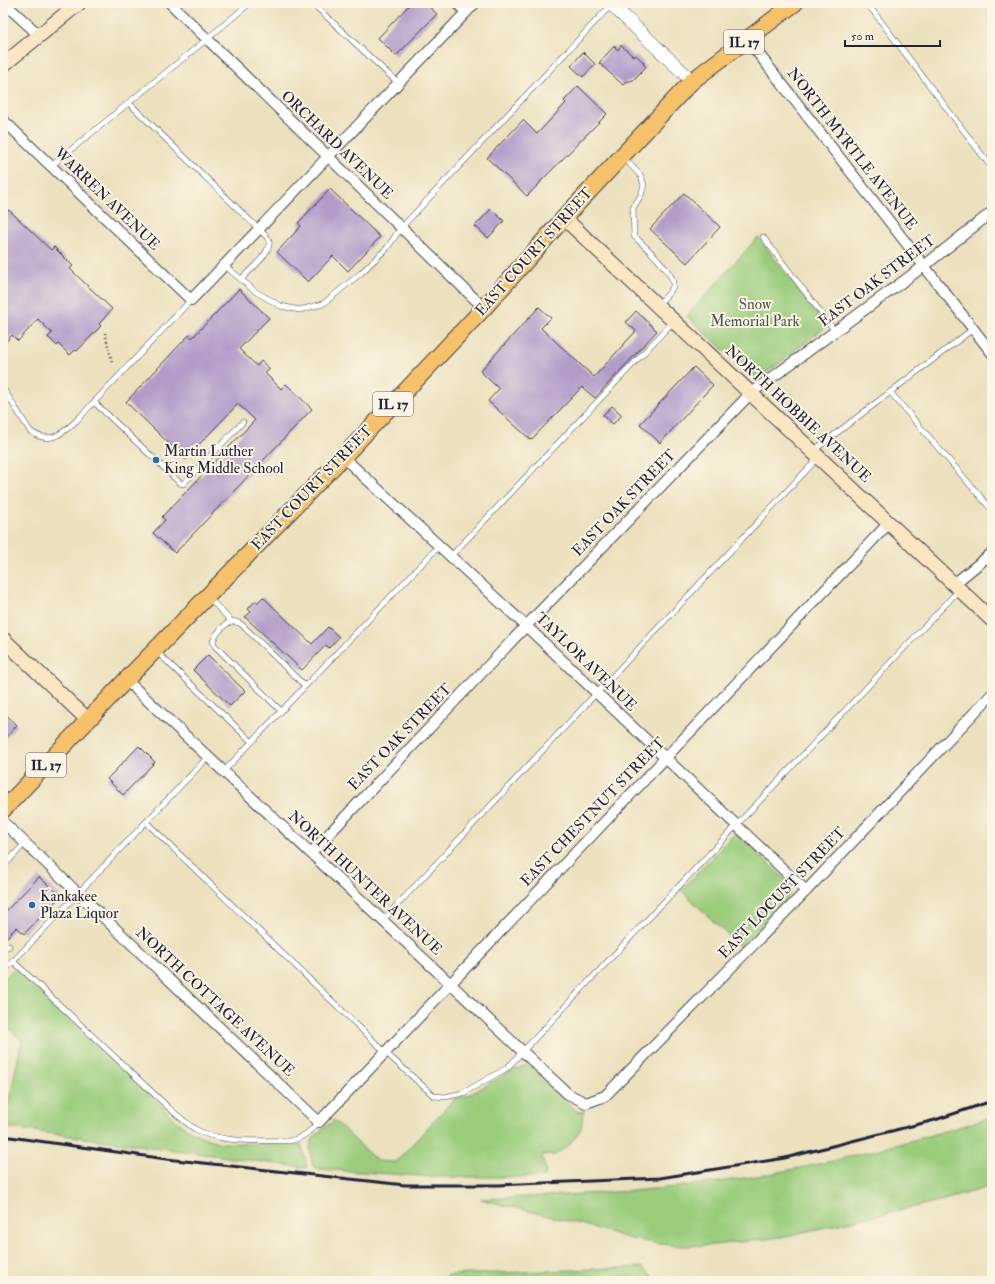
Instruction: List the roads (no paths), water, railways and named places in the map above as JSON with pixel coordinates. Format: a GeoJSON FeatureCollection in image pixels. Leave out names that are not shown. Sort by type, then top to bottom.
{"type":"FeatureCollection","features":[{"type":"Feature","properties":{"kind":"main road"},"geometry":{"type":"LineString","coordinates":[[3,65],[78,3]]}},
{"type":"Feature","properties":{"kind":"main road","name":"EAST COURT STREET"},"geometry":{"type":"LineString","coordinates":[[3,810],[126,680],[343,457],[484,308],[564,218],[692,81],[795,3]]}},
{"type":"Feature","properties":{"kind":"main road","name":"NORTH HOBBIE AVENUE"},"geometry":{"type":"LineString","coordinates":[[564,218],[992,620]]}},
{"type":"Feature","properties":{"kind":"main road"},"geometry":{"type":"LineString","coordinates":[[3,639],[88,720]]}},
{"type":"Feature","properties":{"kind":"street"},"geometry":{"type":"LineString","coordinates":[[4,3],[39,35]]}},
{"type":"Feature","properties":{"kind":"street","name":"ORCHARD AVENUE"},"geometry":{"type":"LineString","coordinates":[[170,3],[484,308]]}},
{"type":"Feature","properties":{"kind":"street"},"geometry":{"type":"LineString","coordinates":[[457,3],[466,12]]}},
{"type":"Feature","properties":{"kind":"street"},"geometry":{"type":"LineString","coordinates":[[191,300],[475,3]]}},
{"type":"Feature","properties":{"kind":"street"},"geometry":{"type":"LineString","coordinates":[[615,6],[692,81]]}},
{"type":"Feature","properties":{"kind":"street","name":"NORTH MYRTLE AVENUE"},"geometry":{"type":"LineString","coordinates":[[747,39],[992,353]]}},
{"type":"Feature","properties":{"kind":"street","name":"WARREN AVENUE"},"geometry":{"type":"LineString","coordinates":[[3,120],[191,300]]}},
{"type":"Feature","properties":{"kind":"street","name":"EAST OAK STREET"},"geometry":{"type":"LineString","coordinates":[[310,853],[526,626],[751,394],[924,266],[992,212]]}},
{"type":"Feature","properties":{"kind":"street","name":"TAYLOR AVENUE"},"geometry":{"type":"LineString","coordinates":[[343,457],[526,626],[806,891]]}},
{"type":"Feature","properties":{"kind":"street","name":"EAST CHESTNUT STREET"},"geometry":{"type":"LineString","coordinates":[[319,1122],[889,523]]}},
{"type":"Feature","properties":{"kind":"street"},"geometry":{"type":"LineString","coordinates":[[957,587],[992,553]]}},
{"type":"Feature","properties":{"kind":"street","name":"NORTH HUNTER AVENUE"},"geometry":{"type":"LineString","coordinates":[[126,680],[568,1094],[586,1103]]}},
{"type":"Feature","properties":{"kind":"street","name":"EAST LOCUST STREET"},"geometry":{"type":"LineString","coordinates":[[586,1103],[606,1096],[806,891],[992,694]]}},
{"type":"Feature","properties":{"kind":"street","name":"NORTH COTTAGE AVENUE"},"geometry":{"type":"LineString","coordinates":[[3,822],[319,1122]]}},
{"type":"Feature","properties":{"kind":"lane"},"geometry":{"type":"LineString","coordinates":[[51,166],[250,3]]}},
{"type":"Feature","properties":{"kind":"lane"},"geometry":{"type":"LineString","coordinates":[[312,3],[398,83]]}},
{"type":"Feature","properties":{"kind":"lane"},"geometry":{"type":"LineString","coordinates":[[867,3],[992,168]]}},
{"type":"Feature","properties":{"kind":"lane"},"geometry":{"type":"LineString","coordinates":[[224,265],[256,292],[281,306],[299,310],[323,304],[361,273],[387,248],[401,228],[615,6]]}},
{"type":"Feature","properties":{"kind":"lane"},"geometry":{"type":"LineString","coordinates":[[129,103],[266,236],[269,241],[269,247],[262,259],[241,279]]}},
{"type":"Feature","properties":{"kind":"lane"},"geometry":{"type":"LineString","coordinates":[[622,156],[641,176],[644,185],[641,195],[634,208],[634,236],[664,266],[673,279],[673,286],[667,295],[657,305]]}},
{"type":"Feature","properties":{"kind":"lane"},"geometry":{"type":"LineString","coordinates":[[764,237],[835,331]]}},
{"type":"Feature","properties":{"kind":"lane"},"geometry":{"type":"LineString","coordinates":[[3,388],[30,431],[36,436],[50,438],[64,432],[191,300]]}},
{"type":"Feature","properties":{"kind":"lane"},"geometry":{"type":"LineString","coordinates":[[451,556],[674,321]]}},
{"type":"Feature","properties":{"kind":"lane"},"geometry":{"type":"LineString","coordinates":[[383,920],[597,693],[816,454],[890,392],[973,329]]}},
{"type":"Feature","properties":{"kind":"lane"},"geometry":{"type":"LineString","coordinates":[[890,392],[992,510]]}},
{"type":"Feature","properties":{"kind":"lane"},"geometry":{"type":"LineString","coordinates":[[94,402],[180,483],[183,484],[243,422]]}},
{"type":"Feature","properties":{"kind":"lane"},"geometry":{"type":"LineString","coordinates":[[224,771],[439,546]]}},
{"type":"Feature","properties":{"kind":"lane"},"geometry":{"type":"LineString","coordinates":[[146,822],[385,1052],[434,1096],[445,1097],[463,1093],[507,1068],[523,1052],[736,826],[957,587]]}},
{"type":"Feature","properties":{"kind":"lane"},"geometry":{"type":"LineString","coordinates":[[207,596],[232,622]]}},
{"type":"Feature","properties":{"kind":"lane"},"geometry":{"type":"LineString","coordinates":[[281,711],[220,652],[213,642],[214,638],[228,623],[236,622],[241,624],[305,686]]}},
{"type":"Feature","properties":{"kind":"lane"},"geometry":{"type":"LineString","coordinates":[[155,650],[252,742]]}},
{"type":"Feature","properties":{"kind":"lane"},"geometry":{"type":"LineString","coordinates":[[3,972],[208,757]]}},
{"type":"Feature","properties":{"kind":"lane"},"geometry":{"type":"LineString","coordinates":[[3,867],[25,843]]}},
{"type":"Feature","properties":{"kind":"lane"},"geometry":{"type":"LineString","coordinates":[[3,949],[9,946]]}},
{"type":"Feature","properties":{"kind":"lane"},"geometry":{"type":"LineString","coordinates":[[13,961],[169,1108],[196,1129],[225,1139],[289,1141],[298,1139],[309,1132],[319,1122]]}},
{"type":"Feature","properties":{"kind":"railway"},"geometry":{"type":"LineString","coordinates":[[3,1136],[166,1159],[405,1185],[498,1185],[660,1178],[785,1158],[935,1120],[992,1101]]}},
{"type":"Feature","properties":{"kind":"place","name":"Martin Luther King Middle School"},"geometry":{"type":"Point","coordinates":[156,460]}},
{"type":"Feature","properties":{"kind":"place","name":"Kankakee Plaza Liquor"},"geometry":{"type":"Point","coordinates":[32,905]}},
{"type":"Feature","properties":{"kind":"park label","name":"Snow Memorial Park"},"geometry":{"type":"Point","coordinates":[755,312]}}]}
